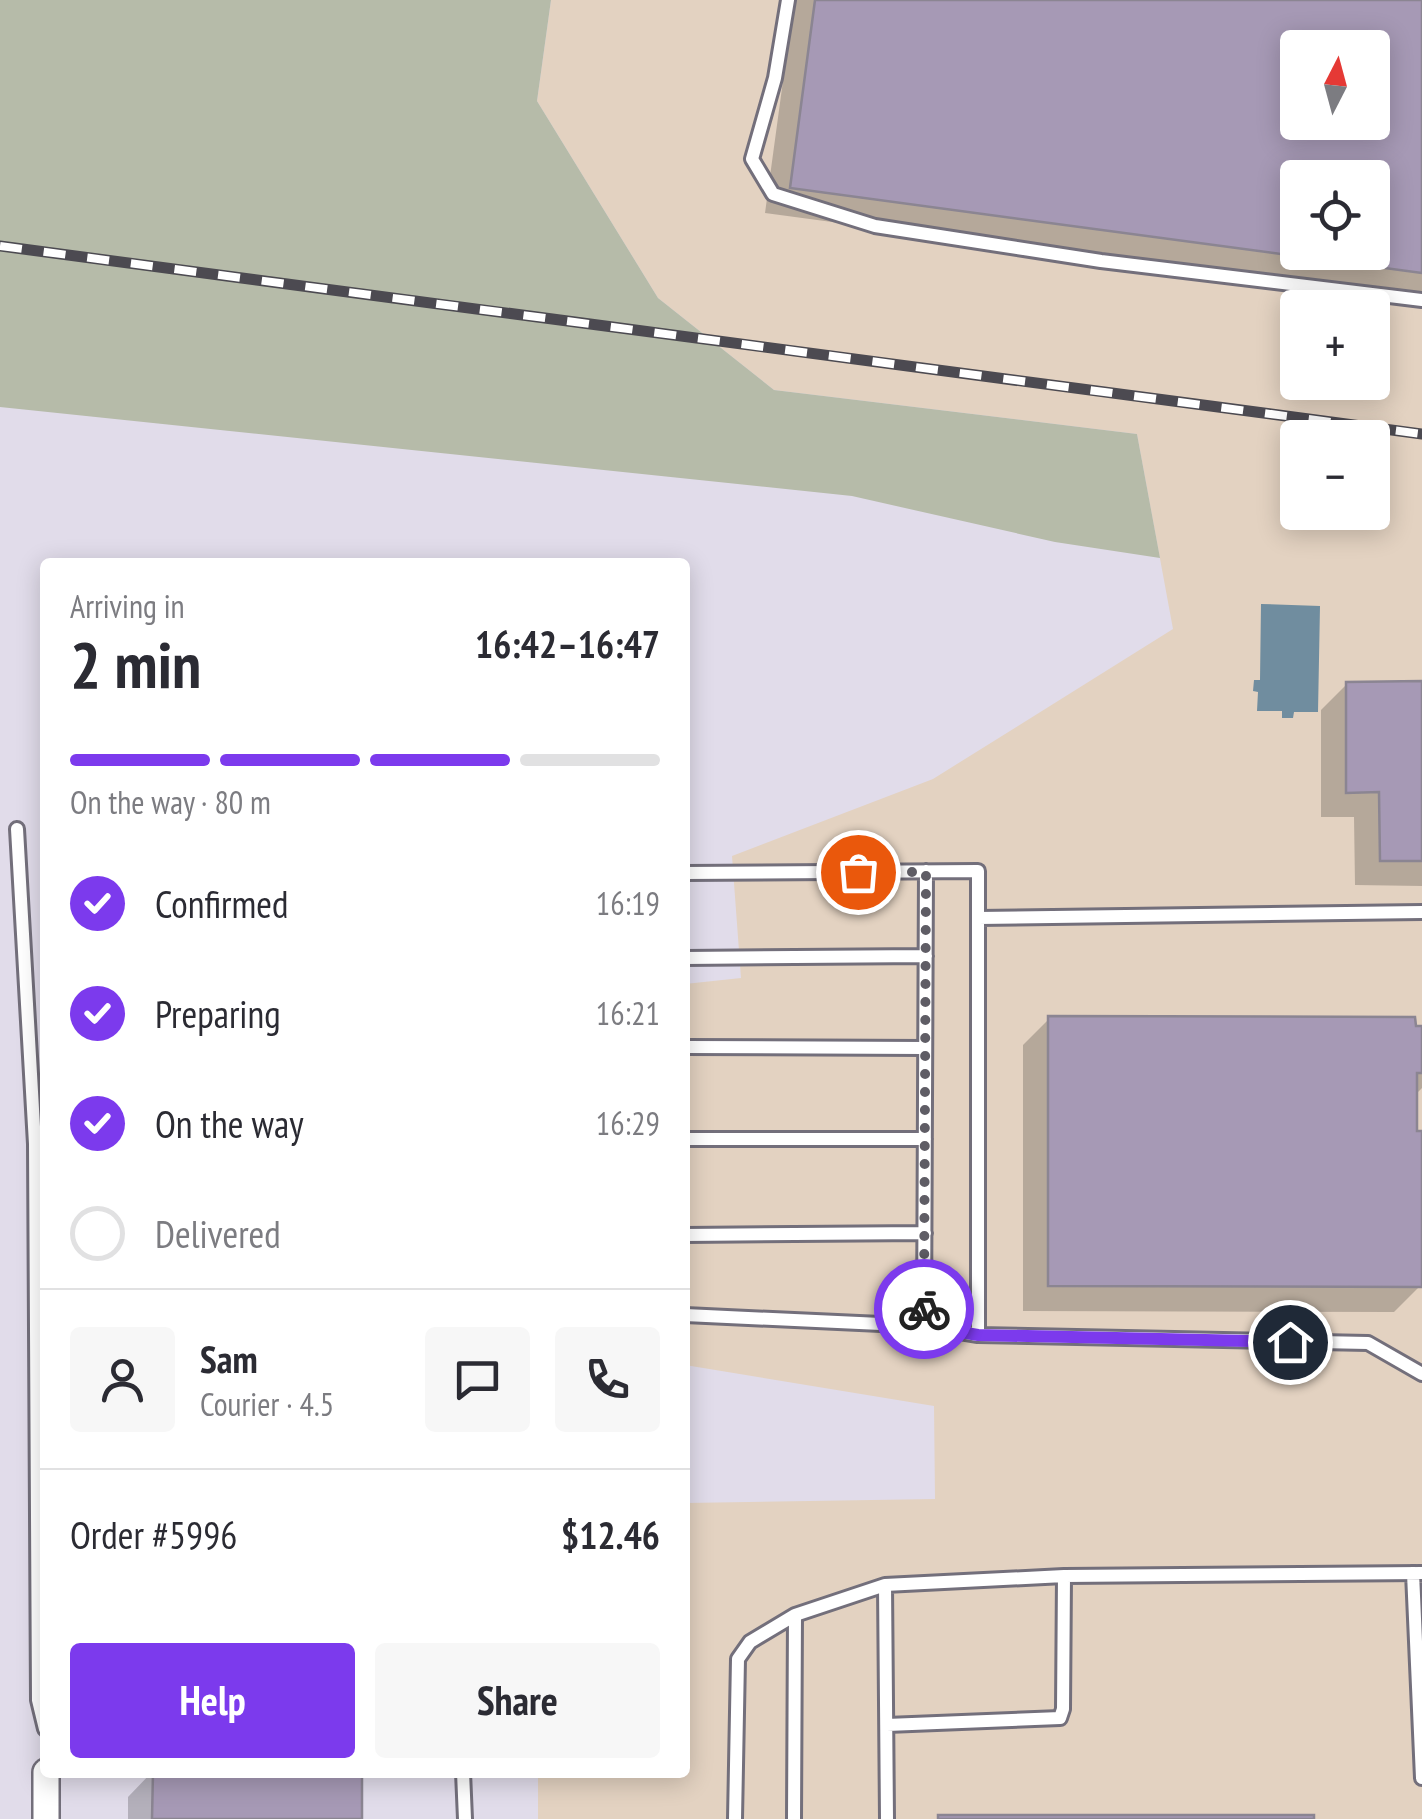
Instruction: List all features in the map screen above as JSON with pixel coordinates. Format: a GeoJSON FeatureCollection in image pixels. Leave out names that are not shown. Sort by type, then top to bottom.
{"type":"FeatureCollection","features":[{"type":"Feature","properties":{"kind":"street"},"geometry":{"type":"LineString","coordinates":[[46,1778],[46,1819]]}},
{"type":"Feature","properties":{"kind":"lane"},"geometry":{"type":"LineString","coordinates":[[788,0],[775,78],[752,159],[773,194],[876,226],[1102,261],[1422,300]]}},
{"type":"Feature","properties":{"kind":"lane"},"geometry":{"type":"LineString","coordinates":[[17,830],[35,1144],[40,1708]]}},
{"type":"Feature","properties":{"kind":"lane"},"geometry":{"type":"LineString","coordinates":[[690,874],[978,871],[978,1335]]}},
{"type":"Feature","properties":{"kind":"lane"},"geometry":{"type":"LineString","coordinates":[[924,1326],[926,872]]}},
{"type":"Feature","properties":{"kind":"lane"},"geometry":{"type":"LineString","coordinates":[[978,918],[1422,912]]}},
{"type":"Feature","properties":{"kind":"lane"},"geometry":{"type":"LineString","coordinates":[[690,958],[926,956]]}},
{"type":"Feature","properties":{"kind":"lane"},"geometry":{"type":"LineString","coordinates":[[690,1047],[926,1048]]}},
{"type":"Feature","properties":{"kind":"lane"},"geometry":{"type":"LineString","coordinates":[[690,1140],[925,1139]]}},
{"type":"Feature","properties":{"kind":"lane"},"geometry":{"type":"LineString","coordinates":[[690,1234],[925,1233]]}},
{"type":"Feature","properties":{"kind":"lane"},"geometry":{"type":"LineString","coordinates":[[690,1315],[924,1326],[978,1335],[1368,1343],[1422,1374]]}},
{"type":"Feature","properties":{"kind":"lane"},"geometry":{"type":"LineString","coordinates":[[735,1819],[738,1659],[750,1642],[795,1615],[884,1585],[1064,1576],[1417,1573],[1422,1778]]}},
{"type":"Feature","properties":{"kind":"lane"},"geometry":{"type":"LineString","coordinates":[[887,1724],[1060,1718],[1064,1576]]}},
{"type":"Feature","properties":{"kind":"lane"},"geometry":{"type":"LineString","coordinates":[[884,1585],[886,1819]]}},
{"type":"Feature","properties":{"kind":"lane"},"geometry":{"type":"LineString","coordinates":[[794,1819],[795,1615]]}},
{"type":"Feature","properties":{"kind":"lane"},"geometry":{"type":"LineString","coordinates":[[462,1778],[465,1819]]}},
{"type":"Feature","properties":{"kind":"shaded area"},"geometry":{"type":"Polygon","coordinates":[[[551,0],[1422,0],[1422,1819],[538,1819],[538,1778],[690,1778],[690,1503],[935,1499],[934,1406],[690,1366],[690,983],[741,978],[732,856],[933,779],[1173,629],[1137,434],[774,390],[658,298],[537,101],[551,0]]]}},
{"type":"Feature","properties":{"kind":"green space"},"geometry":{"type":"Polygon","coordinates":[[[0,0],[551,0],[537,101],[658,298],[774,390],[1137,434],[1160,558],[1055,542],[852,496],[0,407],[0,0]]]}},
{"type":"Feature","properties":{"kind":"water"},"geometry":{"type":"Polygon","coordinates":[[[1261,604],[1320,606],[1318,712],[1294,712],[1293,718],[1282,718],[1282,711],[1257,711],[1258,692],[1253,691],[1254,680],[1260,680],[1261,604]]]}},
{"type":"Feature","properties":{"kind":"building"},"geometry":{"type":"Polygon","coordinates":[[[815,0],[1422,0],[1422,273],[1390,269],[1390,160],[1280,160],[1280,254],[790,188],[815,0]]]}},
{"type":"Feature","properties":{"kind":"building"},"geometry":{"type":"Polygon","coordinates":[[[1422,681],[1422,861],[1380,861],[1379,792],[1346,793],[1346,682],[1422,681]]]}},
{"type":"Feature","properties":{"kind":"building"},"geometry":{"type":"Polygon","coordinates":[[[1048,1016],[1415,1017],[1416,1026],[1422,1026],[1417,1131],[1422,1131],[1422,1287],[1048,1286],[1048,1016]]]}},
{"type":"Feature","properties":{"kind":"building"},"geometry":{"type":"Polygon","coordinates":[[[153,1778],[362,1778],[362,1819],[152,1819],[153,1778]]]}},
{"type":"Feature","properties":{"kind":"building"},"geometry":{"type":"Polygon","coordinates":[[[938,1815],[1314,1815],[1314,1819],[938,1819],[938,1815]]]}},
{"type":"Feature","properties":{"kind":"railway"},"geometry":{"type":"LineString","coordinates":[[0,246],[1422,434]]}},
{"type":"Feature","properties":{"kind":"way so far"},"geometry":{"type":"LineString","coordinates":[[858,872],[926,872],[924,1309]]}},
{"type":"Feature","properties":{"kind":"route"},"geometry":{"type":"LineString","coordinates":[[924,1309],[924,1326],[978,1335],[1290,1342]]}}]}
